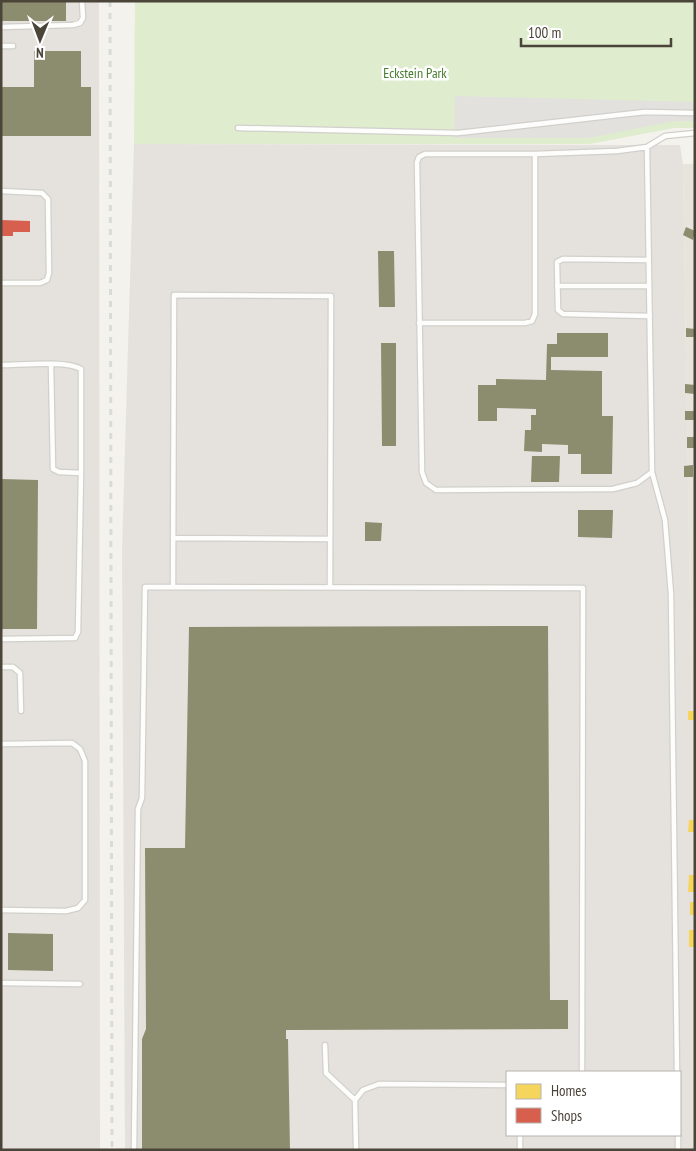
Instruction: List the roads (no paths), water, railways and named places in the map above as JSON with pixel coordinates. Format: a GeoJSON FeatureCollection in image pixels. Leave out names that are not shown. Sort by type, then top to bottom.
{"type":"FeatureCollection","features":[{"type":"Feature","properties":{"kind":"lane"},"geometry":{"type":"LineString","coordinates":[[1,26],[80,23],[83,18],[82,1]]}},
{"type":"Feature","properties":{"kind":"lane"},"geometry":{"type":"LineString","coordinates":[[1,46],[13,46]]}},
{"type":"Feature","properties":{"kind":"lane"},"geometry":{"type":"LineString","coordinates":[[238,128],[458,133],[645,112],[695,113]]}},
{"type":"Feature","properties":{"kind":"lane"},"geometry":{"type":"LineString","coordinates":[[652,472],[637,483],[613,489],[436,490],[426,483],[422,472],[417,162],[419,157],[426,154],[535,154],[617,151],[647,147],[665,136],[695,133]]}},
{"type":"Feature","properties":{"kind":"lane"},"geometry":{"type":"LineString","coordinates":[[647,147],[652,472],[665,520],[671,594],[677,1071]]}},
{"type":"Feature","properties":{"kind":"lane"},"geometry":{"type":"LineString","coordinates":[[419,323],[525,324],[532,321],[536,314],[535,154]]}},
{"type":"Feature","properties":{"kind":"lane"},"geometry":{"type":"LineString","coordinates":[[1,191],[42,193],[48,199],[50,273],[47,280],[40,283],[1,283]]}},
{"type":"Feature","properties":{"kind":"lane"},"geometry":{"type":"LineString","coordinates":[[649,260],[563,258],[557,262],[557,286],[558,310],[563,314],[650,316]]}},
{"type":"Feature","properties":{"kind":"lane"},"geometry":{"type":"LineString","coordinates":[[557,286],[649,286]]}},
{"type":"Feature","properties":{"kind":"lane"},"geometry":{"type":"LineString","coordinates":[[173,586],[174,295],[330,296],[330,587]]}},
{"type":"Feature","properties":{"kind":"lane"},"geometry":{"type":"LineString","coordinates":[[1,365],[76,366],[81,369],[78,632],[76,638],[1,640]]}},
{"type":"Feature","properties":{"kind":"lane"},"geometry":{"type":"LineString","coordinates":[[51,365],[53,469],[59,472],[81,473]]}},
{"type":"Feature","properties":{"kind":"lane"},"geometry":{"type":"LineString","coordinates":[[173,538],[329,539]]}},
{"type":"Feature","properties":{"kind":"lane"},"geometry":{"type":"LineString","coordinates":[[134,1150],[138,809],[142,798],[145,586],[583,588],[582,1071]]}},
{"type":"Feature","properties":{"kind":"lane"},"geometry":{"type":"LineString","coordinates":[[1,667],[13,667],[20,673],[21,710]]}},
{"type":"Feature","properties":{"kind":"lane"},"geometry":{"type":"LineString","coordinates":[[1,744],[72,743],[80,749],[85,761],[85,900],[78,908],[66,911],[1,910]]}},
{"type":"Feature","properties":{"kind":"lane"},"geometry":{"type":"LineString","coordinates":[[1,983],[80,984]]}},
{"type":"Feature","properties":{"kind":"lane"},"geometry":{"type":"LineString","coordinates":[[325,1045],[326,1073],[355,1100]]}},
{"type":"Feature","properties":{"kind":"lane"},"geometry":{"type":"LineString","coordinates":[[356,1150],[355,1100],[363,1090],[379,1084],[506,1084]]}},
{"type":"Feature","properties":{"kind":"lane"},"geometry":{"type":"LineString","coordinates":[[520,1136],[520,1150]]}},
{"type":"Feature","properties":{"kind":"lane"},"geometry":{"type":"LineString","coordinates":[[678,1136],[678,1150]]}},
{"type":"Feature","properties":{"kind":"railway"},"geometry":{"type":"LineString","coordinates":[[110,1],[112,1150]]}},
{"type":"Feature","properties":{"kind":"park label","name":"Eckstein Park"},"geometry":{"type":"Point","coordinates":[415,73]}}]}
